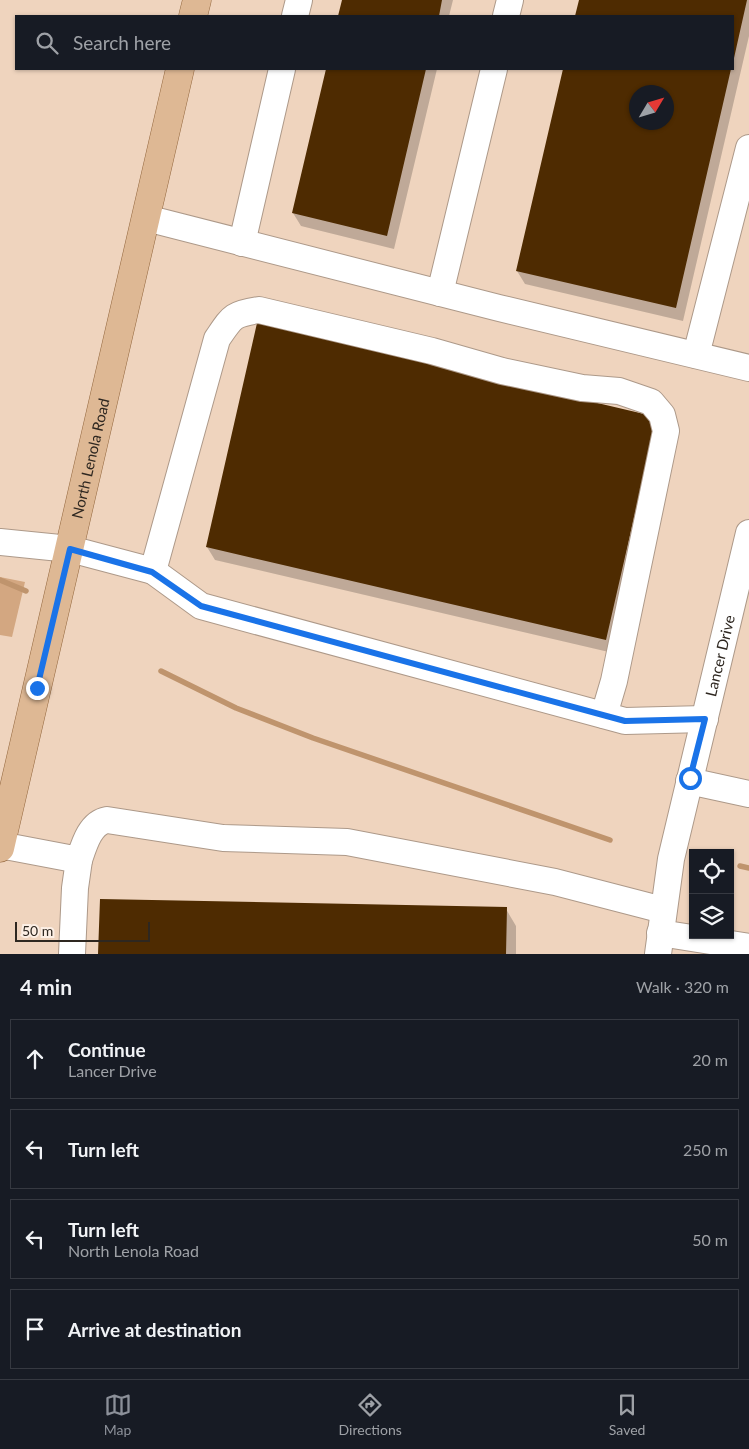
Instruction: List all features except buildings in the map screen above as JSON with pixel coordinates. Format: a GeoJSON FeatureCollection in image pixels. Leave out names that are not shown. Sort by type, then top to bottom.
{"type":"FeatureCollection","features":[{"type":"Feature","properties":{"kind":"main road"},"geometry":{"type":"LineString","coordinates":[[193,15],[197,0]]}},
{"type":"Feature","properties":{"kind":"main road","name":"North Lenola Road"},"geometry":{"type":"LineString","coordinates":[[0,846],[10,773],[70,549],[180,70]]}},
{"type":"Feature","properties":{"kind":"street"},"geometry":{"type":"LineString","coordinates":[[295,15],[299,0]]}},
{"type":"Feature","properties":{"kind":"street"},"geometry":{"type":"LineString","coordinates":[[506,15],[510,0]]}},
{"type":"Feature","properties":{"kind":"street"},"geometry":{"type":"LineString","coordinates":[[242,243],[282,70]]}},
{"type":"Feature","properties":{"kind":"street"},"geometry":{"type":"LineString","coordinates":[[440,293],[494,70]]}},
{"type":"Feature","properties":{"kind":"street"},"geometry":{"type":"LineString","coordinates":[[696,355],[749,148]]}},
{"type":"Feature","properties":{"kind":"street"},"geometry":{"type":"LineString","coordinates":[[146,218],[440,293],[749,368]]}},
{"type":"Feature","properties":{"kind":"street"},"geometry":{"type":"LineString","coordinates":[[152,572],[217,339],[232,317],[242,312],[259,310],[432,351],[502,371],[582,388],[619,391],[651,402],[662,415],[666,431],[614,681],[604,716]]}},
{"type":"Feature","properties":{"kind":"street","name":"Lancer Drive"},"geometry":{"type":"LineString","coordinates":[[660,932],[671,859],[749,533]]}},
{"type":"Feature","properties":{"kind":"street"},"geometry":{"type":"LineString","coordinates":[[0,542],[70,549],[152,572],[201,606],[604,716],[625,721],[705,719]]}},
{"type":"Feature","properties":{"kind":"street"},"geometry":{"type":"LineString","coordinates":[[689,781],[749,794]]}},
{"type":"Feature","properties":{"kind":"street"},"geometry":{"type":"LineString","coordinates":[[72,954],[75,888],[79,860],[93,827],[100,821],[107,820],[223,838],[347,842],[555,882],[660,932],[749,947]]}},
{"type":"Feature","properties":{"kind":"street"},"geometry":{"type":"LineString","coordinates":[[0,846],[79,860]]}},
{"type":"Feature","properties":{"kind":"shaded area"},"geometry":{"type":"Polygon","coordinates":[[[0,0],[749,0],[749,954],[0,954],[0,0]]]}},
{"type":"Feature","properties":{"kind":"shaded area"},"geometry":{"type":"Polygon","coordinates":[[[0,577],[25,582],[12,637],[0,635],[0,577]]]}},
{"type":"Feature","properties":{"kind":"waterway"},"geometry":{"type":"LineString","coordinates":[[0,580],[26,591]]}},
{"type":"Feature","properties":{"kind":"waterway"},"geometry":{"type":"LineString","coordinates":[[161,671],[236,708],[313,738],[610,840]]}},
{"type":"Feature","properties":{"kind":"waterway"},"geometry":{"type":"LineString","coordinates":[[740,866],[749,868]]}},
{"type":"Feature","properties":{"kind":"route"},"geometry":{"type":"LineString","coordinates":[[37,688],[70,549],[152,572],[201,606],[625,721],[705,719],[690,778]]}}]}
